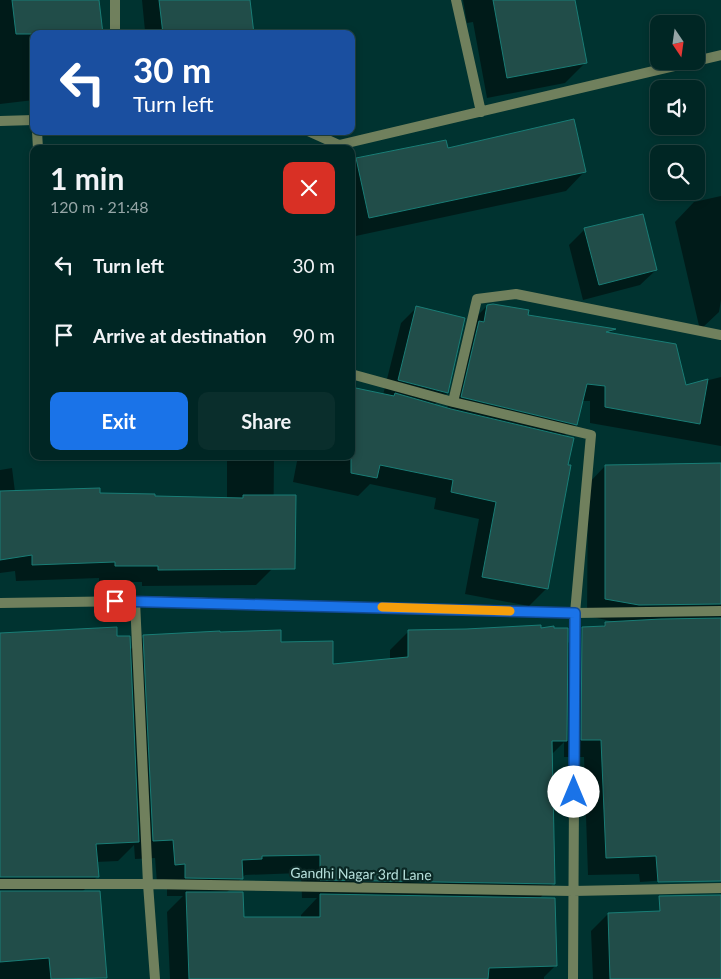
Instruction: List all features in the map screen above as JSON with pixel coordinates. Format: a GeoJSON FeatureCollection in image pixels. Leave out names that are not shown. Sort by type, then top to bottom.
{"type":"FeatureCollection","features":[{"type":"Feature","properties":{"kind":"street"},"geometry":{"type":"LineString","coordinates":[[115,0],[115,30]]}},
{"type":"Feature","properties":{"kind":"street"},"geometry":{"type":"LineString","coordinates":[[456,0],[481,112]]}},
{"type":"Feature","properties":{"kind":"street"},"geometry":{"type":"LineString","coordinates":[[317,135],[339,145],[721,56]]}},
{"type":"Feature","properties":{"kind":"street"},"geometry":{"type":"LineString","coordinates":[[0,121],[30,120]]}},
{"type":"Feature","properties":{"kind":"street"},"geometry":{"type":"LineString","coordinates":[[453,402],[477,299],[516,294],[721,335]]}},
{"type":"Feature","properties":{"kind":"street"},"geometry":{"type":"LineString","coordinates":[[355,375],[453,402],[591,435],[575,613],[573,979]]}},
{"type":"Feature","properties":{"kind":"street"},"geometry":{"type":"LineString","coordinates":[[135,601],[148,884],[156,979]]}},
{"type":"Feature","properties":{"kind":"street"},"geometry":{"type":"LineString","coordinates":[[0,603],[135,601],[575,613],[721,611]]}},
{"type":"Feature","properties":{"kind":"street","name":"Gandhi Nagar 3rd Lane"},"geometry":{"type":"LineString","coordinates":[[0,884],[148,884],[573,891],[721,888]]}},
{"type":"Feature","properties":{"kind":"building"},"geometry":{"type":"Polygon","coordinates":[[[12,0],[99,0],[103,30],[30,30],[30,34],[16,34],[12,0]]]}},
{"type":"Feature","properties":{"kind":"building"},"geometry":{"type":"Polygon","coordinates":[[[159,0],[250,0],[254,30],[163,30],[159,0]]]}},
{"type":"Feature","properties":{"kind":"building"},"geometry":{"type":"Polygon","coordinates":[[[493,0],[575,0],[587,63],[507,78],[493,0]]]}},
{"type":"Feature","properties":{"kind":"building"},"geometry":{"type":"Polygon","coordinates":[[[574,119],[586,172],[369,218],[356,158],[446,140],[448,148],[574,119]]]}},
{"type":"Feature","properties":{"kind":"building"},"geometry":{"type":"Polygon","coordinates":[[[643,214],[657,270],[599,285],[584,228],[643,214]]]}},
{"type":"Feature","properties":{"kind":"building"},"geometry":{"type":"Polygon","coordinates":[[[493,304],[529,310],[528,315],[616,329],[606,332],[676,344],[686,385],[708,379],[700,424],[605,407],[605,386],[587,384],[577,425],[461,397],[479,321],[484,322],[487,305],[493,304]]]}},
{"type":"Feature","properties":{"kind":"building"},"geometry":{"type":"Polygon","coordinates":[[[416,306],[465,318],[448,393],[398,380],[416,306]]]}},
{"type":"Feature","properties":{"kind":"building"},"geometry":{"type":"Polygon","coordinates":[[[355,388],[394,396],[395,393],[451,409],[574,438],[568,465],[571,465],[548,589],[482,577],[496,502],[451,492],[453,480],[380,465],[377,478],[351,473],[351,460],[355,460],[355,388]]]}},
{"type":"Feature","properties":{"kind":"building"},"geometry":{"type":"Polygon","coordinates":[[[721,463],[721,604],[639,605],[605,599],[605,465],[721,463]]]}},
{"type":"Feature","properties":{"kind":"building"},"geometry":{"type":"Polygon","coordinates":[[[100,488],[100,493],[155,494],[155,496],[243,498],[243,495],[296,495],[295,569],[158,570],[158,566],[115,566],[115,562],[32,565],[32,555],[0,560],[0,491],[100,488]]]}},
{"type":"Feature","properties":{"kind":"building"},"geometry":{"type":"Polygon","coordinates":[[[721,618],[721,881],[658,882],[656,856],[606,858],[601,740],[581,740],[582,627],[605,626],[605,622],[721,618]]]}},
{"type":"Feature","properties":{"kind":"building"},"geometry":{"type":"Polygon","coordinates":[[[541,625],[541,628],[554,626],[554,628],[568,628],[567,741],[552,741],[555,884],[320,880],[320,855],[262,856],[262,859],[242,860],[243,879],[185,878],[185,864],[175,865],[173,840],[153,841],[143,635],[281,630],[281,642],[333,641],[333,664],[408,657],[408,630],[541,625]]]}},
{"type":"Feature","properties":{"kind":"building"},"geometry":{"type":"Polygon","coordinates":[[[117,627],[117,636],[130,636],[139,842],[96,844],[99,877],[0,877],[0,633],[117,627]]]}},
{"type":"Feature","properties":{"kind":"building"},"geometry":{"type":"Polygon","coordinates":[[[0,891],[100,891],[107,978],[51,979],[49,958],[0,962],[0,891]]]}},
{"type":"Feature","properties":{"kind":"building"},"geometry":{"type":"Polygon","coordinates":[[[186,892],[243,892],[244,917],[320,917],[320,894],[555,898],[557,966],[489,968],[488,979],[189,979],[186,892]]]}},
{"type":"Feature","properties":{"kind":"building"},"geometry":{"type":"Polygon","coordinates":[[[721,895],[721,979],[610,979],[608,913],[660,911],[659,896],[721,895]]]}},
{"type":"Feature","properties":{"kind":"slow traffic"},"geometry":{"type":"LineString","coordinates":[[382,607],[510,611]]}},
{"type":"Feature","properties":{"kind":"route"},"geometry":{"type":"LineString","coordinates":[[115,601],[575,613],[574,792]]}}]}
